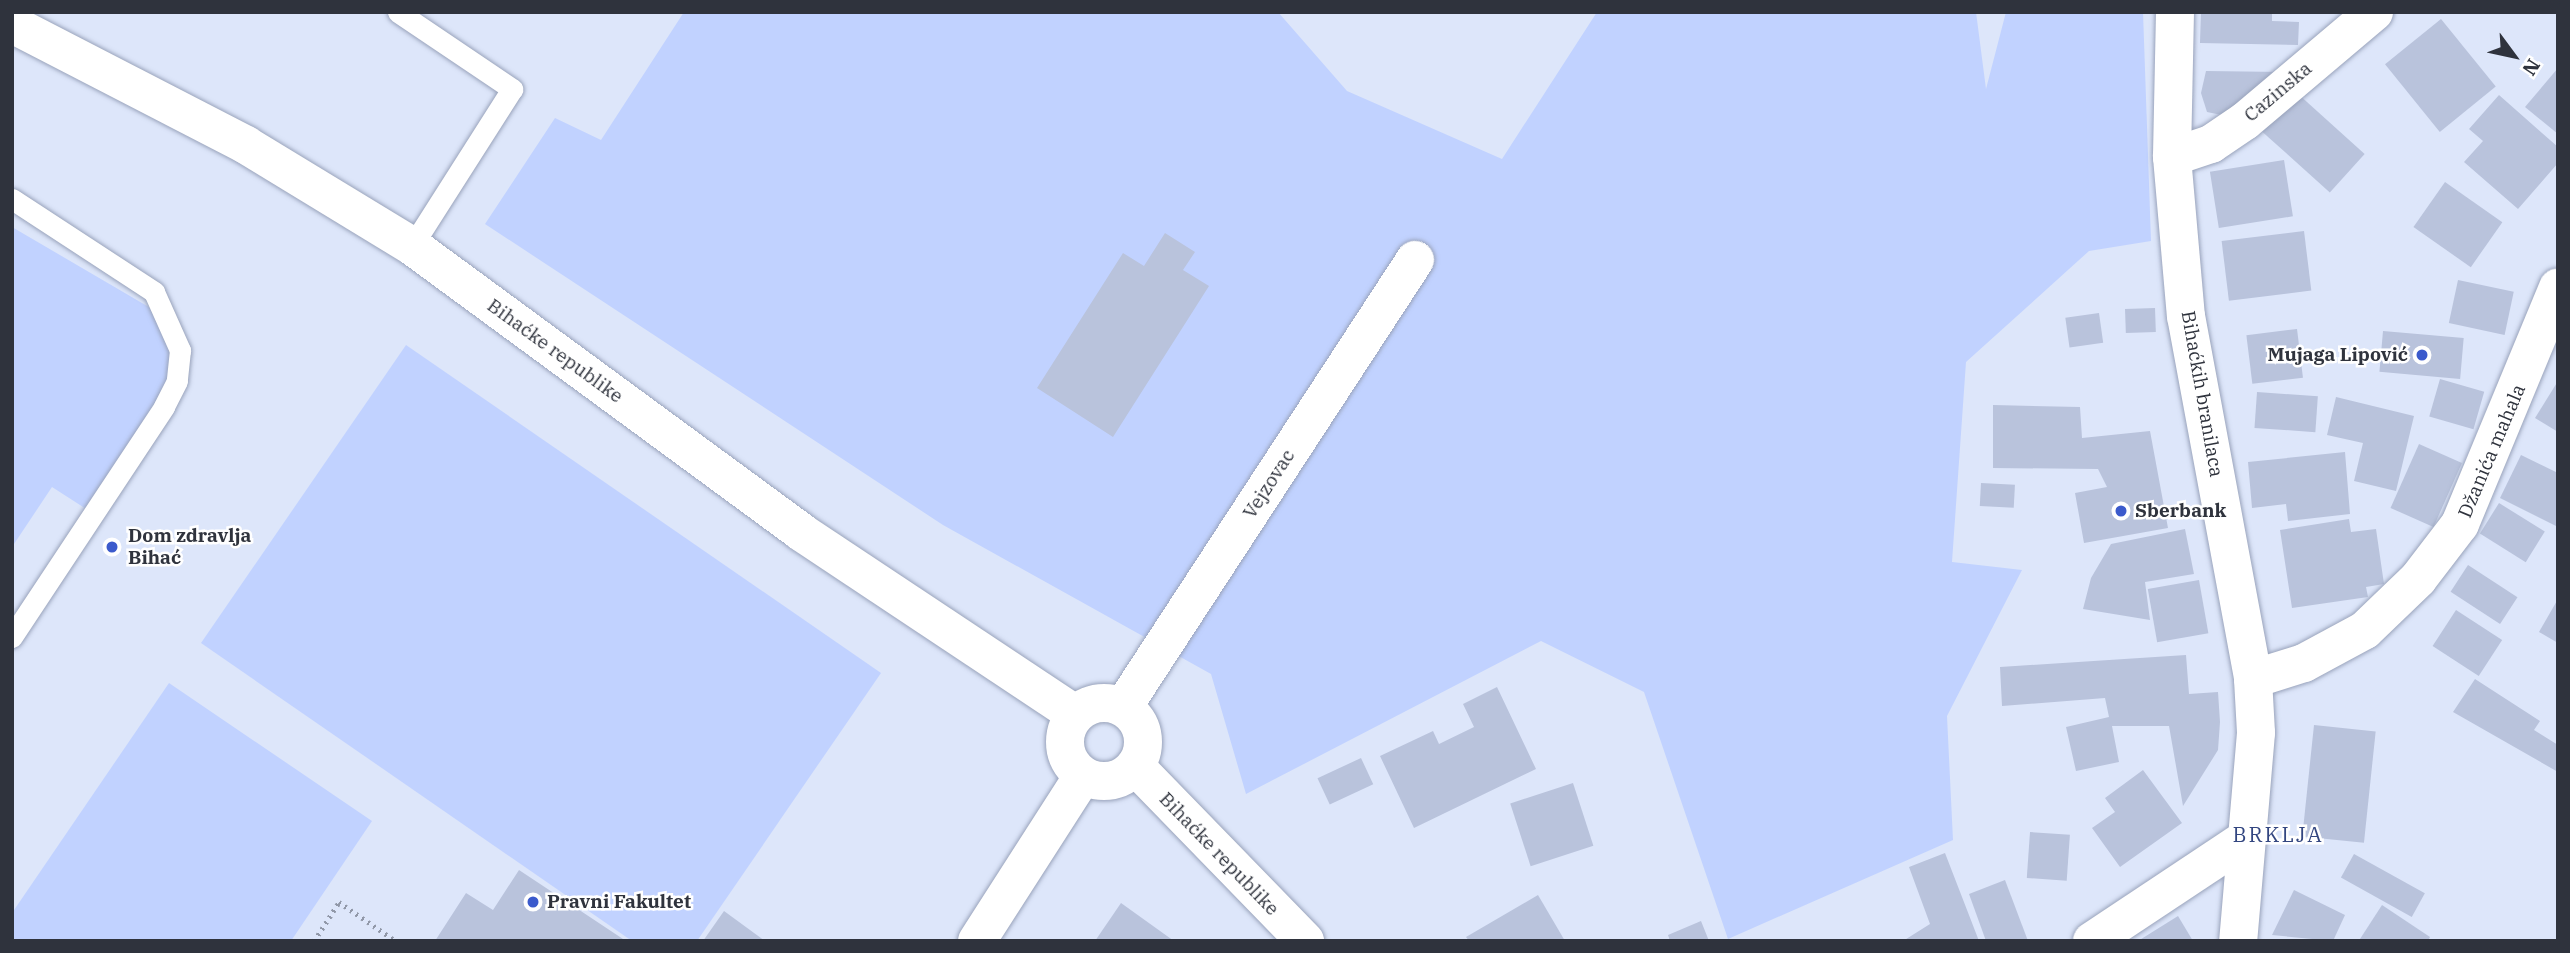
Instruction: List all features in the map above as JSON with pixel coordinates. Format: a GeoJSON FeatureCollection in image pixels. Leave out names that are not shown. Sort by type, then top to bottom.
{"type":"FeatureCollection","features":[{"type":"Feature","properties":{"kind":"street","name":"Bihaćkih branilaca"},"geometry":{"type":"LineString","coordinates":[[2175,12],[2172,157],[2186,316],[2253,679],[2247,838],[2238,941]]}},
{"type":"Feature","properties":{"kind":"street","name":"Cazinska"},"geometry":{"type":"LineString","coordinates":[[2172,157],[2211,144],[2245,121],[2374,12]]}},
{"type":"Feature","properties":{"kind":"street","name":"Bihaćke republike"},"geometry":{"type":"LineString","coordinates":[[12,24],[246,145],[412,246],[801,533],[1075,714]]}},
{"type":"Feature","properties":{"kind":"street","name":"Vejzovac"},"geometry":{"type":"LineString","coordinates":[[1123,707],[1415,260]]}},
{"type":"Feature","properties":{"kind":"street","name":"Džanića mahala"},"geometry":{"type":"LineString","coordinates":[[2253,679],[2304,663],[2365,630],[2418,579],[2460,524],[2558,286]]}},
{"type":"Feature","properties":{"kind":"street"},"geometry":{"type":"LineString","coordinates":[[1098,703],[1123,707],[1141,728],[1135,766],[1105,781],[1083,776],[1065,747],[1075,714],[1098,703]]}},
{"type":"Feature","properties":{"kind":"street","name":"Bihaćke republike"},"geometry":{"type":"LineString","coordinates":[[1135,766],[1305,941]]}},
{"type":"Feature","properties":{"kind":"street"},"geometry":{"type":"LineString","coordinates":[[977,941],[1083,776]]}},
{"type":"Feature","properties":{"kind":"street"},"geometry":{"type":"LineString","coordinates":[[2092,941],[2247,838]]}},
{"type":"Feature","properties":{"kind":"lane"},"geometry":{"type":"LineString","coordinates":[[398,12],[512,89],[412,246]]}},
{"type":"Feature","properties":{"kind":"lane"},"geometry":{"type":"LineString","coordinates":[[12,199],[154,292],[180,350],[177,381],[164,407],[12,636]]}},
{"type":"Feature","properties":{"kind":"path"},"geometry":{"type":"LineString","coordinates":[[314,941],[340,902],[396,941]]}},
{"type":"Feature","properties":{"kind":"shaded area"},"geometry":{"type":"Polygon","coordinates":[[[684,12],[1278,12],[1347,91],[1502,159],[1597,12],[1976,12],[1986,89],[2006,12],[2143,12],[2151,241],[2089,251],[1966,362],[1952,562],[2022,570],[1947,716],[1953,840],[1728,939],[1644,692],[1541,641],[1246,794],[1211,674],[943,525],[485,224],[555,118],[601,140],[684,12]]]}},
{"type":"Feature","properties":{"kind":"shaded area"},"geometry":{"type":"Polygon","coordinates":[[[12,227],[171,320],[177,381],[94,514],[52,487],[12,547],[12,227]]]}},
{"type":"Feature","properties":{"kind":"shaded area"},"geometry":{"type":"Polygon","coordinates":[[[406,345],[881,673],[697,941],[632,941],[201,643],[406,345]]]}},
{"type":"Feature","properties":{"kind":"shaded area"},"geometry":{"type":"Polygon","coordinates":[[[169,683],[372,821],[291,941],[12,941],[12,913],[169,683]]]}},
{"type":"Feature","properties":{"kind":"building"},"geometry":{"type":"Polygon","coordinates":[[[2201,12],[2272,12],[2272,21],[2299,22],[2298,45],[2200,43],[2201,12]]]}},
{"type":"Feature","properties":{"kind":"building"},"geometry":{"type":"Polygon","coordinates":[[[2441,19],[2496,87],[2440,132],[2385,64],[2441,19]]]}},
{"type":"Feature","properties":{"kind":"building"},"geometry":{"type":"Polygon","coordinates":[[[2558,68],[2558,134],[2525,107],[2558,68]]]}},
{"type":"Feature","properties":{"kind":"building"},"geometry":{"type":"Polygon","coordinates":[[[2206,71],[2283,72],[2236,118],[2207,112],[2201,93],[2206,71]]]}},
{"type":"Feature","properties":{"kind":"building"},"geometry":{"type":"Polygon","coordinates":[[[2297,93],[2365,154],[2330,193],[2262,132],[2297,93]]]}},
{"type":"Feature","properties":{"kind":"building"},"geometry":{"type":"Polygon","coordinates":[[[2499,95],[2558,147],[2558,163],[2518,209],[2464,162],[2483,141],[2469,129],[2499,95]]]}},
{"type":"Feature","properties":{"kind":"building"},"geometry":{"type":"Polygon","coordinates":[[[2284,160],[2293,216],[2219,228],[2210,172],[2284,160]]]}},
{"type":"Feature","properties":{"kind":"building"},"geometry":{"type":"Polygon","coordinates":[[[2445,182],[2502,222],[2471,267],[2413,227],[2445,182]]]}},
{"type":"Feature","properties":{"kind":"building"},"geometry":{"type":"Polygon","coordinates":[[[2304,231],[2311,291],[2229,301],[2222,241],[2304,231]]]}},
{"type":"Feature","properties":{"kind":"building"},"geometry":{"type":"Polygon","coordinates":[[[1165,233],[1195,252],[1183,270],[1209,286],[1113,437],[1037,388],[1123,253],[1144,266],[1165,233]]]}},
{"type":"Feature","properties":{"kind":"building"},"geometry":{"type":"Polygon","coordinates":[[[2458,280],[2514,292],[2505,335],[2449,323],[2458,280]]]}},
{"type":"Feature","properties":{"kind":"building"},"geometry":{"type":"Polygon","coordinates":[[[2155,308],[2156,332],[2126,333],[2125,309],[2155,308]]]}},
{"type":"Feature","properties":{"kind":"building"},"geometry":{"type":"Polygon","coordinates":[[[2099,313],[2103,343],[2070,347],[2065,318],[2099,313]]]}},
{"type":"Feature","properties":{"kind":"building"},"geometry":{"type":"Polygon","coordinates":[[[2297,329],[2303,378],[2252,384],[2246,335],[2297,329]]]}},
{"type":"Feature","properties":{"kind":"building","name":"Mujaga Lipović"},"geometry":{"type":"Polygon","coordinates":[[[2383,331],[2464,338],[2460,379],[2379,372],[2383,331]]]}},
{"type":"Feature","properties":{"kind":"building"},"geometry":{"type":"Polygon","coordinates":[[[2440,379],[2484,392],[2473,429],[2429,416],[2440,379]]]}},
{"type":"Feature","properties":{"kind":"building"},"geometry":{"type":"Polygon","coordinates":[[[2558,381],[2558,432],[2535,418],[2558,381]]]}},
{"type":"Feature","properties":{"kind":"building"},"geometry":{"type":"Polygon","coordinates":[[[2257,392],[2318,396],[2315,432],[2254,428],[2257,392]]]}},
{"type":"Feature","properties":{"kind":"building"},"geometry":{"type":"Polygon","coordinates":[[[2336,397],[2414,416],[2396,491],[2354,481],[2363,443],[2327,435],[2336,397]]]}},
{"type":"Feature","properties":{"kind":"building"},"geometry":{"type":"Polygon","coordinates":[[[1993,405],[2080,407],[2082,438],[2150,431],[2168,528],[2084,543],[2075,493],[2107,487],[2098,469],[1993,468],[1993,405]]]}},
{"type":"Feature","properties":{"kind":"building"},"geometry":{"type":"Polygon","coordinates":[[[2419,444],[2462,463],[2433,527],[2391,508],[2419,444]]]}},
{"type":"Feature","properties":{"kind":"building"},"geometry":{"type":"Polygon","coordinates":[[[2345,452],[2350,514],[2288,521],[2286,504],[2252,508],[2248,462],[2345,452]]]}},
{"type":"Feature","properties":{"kind":"building"},"geometry":{"type":"Polygon","coordinates":[[[2521,455],[2558,473],[2558,527],[2500,498],[2521,455]]]}},
{"type":"Feature","properties":{"kind":"building"},"geometry":{"type":"Polygon","coordinates":[[[1981,483],[2015,485],[2014,508],[1980,506],[1981,483]]]}},
{"type":"Feature","properties":{"kind":"building"},"geometry":{"type":"Polygon","coordinates":[[[2499,503],[2545,532],[2526,562],[2480,534],[2499,503]]]}},
{"type":"Feature","properties":{"kind":"building"},"geometry":{"type":"Polygon","coordinates":[[[2349,519],[2351,532],[2376,529],[2384,584],[2366,587],[2368,597],[2292,608],[2280,530],[2349,519]]]}},
{"type":"Feature","properties":{"kind":"building"},"geometry":{"type":"Polygon","coordinates":[[[2185,529],[2194,574],[2145,582],[2150,620],[2083,609],[2091,578],[2111,544],[2185,529]]]}},
{"type":"Feature","properties":{"kind":"building"},"geometry":{"type":"Polygon","coordinates":[[[2468,565],[2517,597],[2500,624],[2451,592],[2468,565]]]}},
{"type":"Feature","properties":{"kind":"building"},"geometry":{"type":"Polygon","coordinates":[[[2199,580],[2208,633],[2157,642],[2148,589],[2199,580]]]}},
{"type":"Feature","properties":{"kind":"building"},"geometry":{"type":"Polygon","coordinates":[[[2558,599],[2558,643],[2539,632],[2558,599]]]}},
{"type":"Feature","properties":{"kind":"building"},"geometry":{"type":"Polygon","coordinates":[[[2456,610],[2502,640],[2479,676],[2433,646],[2456,610]]]}},
{"type":"Feature","properties":{"kind":"building"},"geometry":{"type":"Polygon","coordinates":[[[2186,655],[2189,694],[2218,692],[2220,722],[2218,750],[2183,806],[2169,726],[2112,726],[2119,762],[2076,771],[2066,727],[2109,717],[2105,698],[2002,706],[2000,667],[2186,655]]]}},
{"type":"Feature","properties":{"kind":"building"},"geometry":{"type":"Polygon","coordinates":[[[2475,679],[2540,721],[2534,730],[2558,745],[2558,772],[2453,712],[2475,679]]]}},
{"type":"Feature","properties":{"kind":"building"},"geometry":{"type":"Polygon","coordinates":[[[1497,687],[1536,769],[1414,828],[1380,756],[1433,731],[1439,744],[1474,727],[1463,704],[1497,687]]]}},
{"type":"Feature","properties":{"kind":"building"},"geometry":{"type":"Polygon","coordinates":[[[2314,725],[2376,731],[2364,843],[2302,836],[2314,725]]]}},
{"type":"Feature","properties":{"kind":"building"},"geometry":{"type":"Polygon","coordinates":[[[1361,758],[1373,784],[1330,805],[1317,778],[1361,758]]]}},
{"type":"Feature","properties":{"kind":"building"},"geometry":{"type":"Polygon","coordinates":[[[2143,770],[2182,823],[2120,867],[2092,828],[2115,812],[2105,798],[2143,770]]]}},
{"type":"Feature","properties":{"kind":"building"},"geometry":{"type":"Polygon","coordinates":[[[1573,783],[1593,846],[1531,866],[1510,803],[1573,783]]]}},
{"type":"Feature","properties":{"kind":"building"},"geometry":{"type":"Polygon","coordinates":[[[2030,832],[2070,835],[2067,881],[2027,878],[2030,832]]]}},
{"type":"Feature","properties":{"kind":"building"},"geometry":{"type":"Polygon","coordinates":[[[1945,853],[1979,941],[1903,941],[1930,924],[1909,867],[1945,853]]]}},
{"type":"Feature","properties":{"kind":"building"},"geometry":{"type":"Polygon","coordinates":[[[2354,854],[2425,893],[2412,917],[2341,878],[2354,854]]]}},
{"type":"Feature","properties":{"kind":"building","name":"Pravni Fakultet"},"geometry":{"type":"Polygon","coordinates":[[[519,870],[626,941],[435,941],[466,893],[493,910],[519,870]]]}},
{"type":"Feature","properties":{"kind":"building"},"geometry":{"type":"Polygon","coordinates":[[[2005,880],[2028,941],[1986,941],[1969,894],[2005,880]]]}},
{"type":"Feature","properties":{"kind":"building"},"geometry":{"type":"Polygon","coordinates":[[[2294,890],[2345,915],[2333,941],[2272,935],[2294,890]]]}},
{"type":"Feature","properties":{"kind":"building"},"geometry":{"type":"Polygon","coordinates":[[[1538,895],[1565,941],[1469,941],[1466,937],[1538,895]]]}},
{"type":"Feature","properties":{"kind":"building"},"geometry":{"type":"Polygon","coordinates":[[[1121,903],[1174,941],[1095,941],[1121,903]]]}},
{"type":"Feature","properties":{"kind":"building"},"geometry":{"type":"Polygon","coordinates":[[[2382,905],[2430,937],[2428,941],[2360,939],[2382,905]]]}},
{"type":"Feature","properties":{"kind":"building"},"geometry":{"type":"Polygon","coordinates":[[[724,911],[765,941],[703,941],[724,911]]]}},
{"type":"Feature","properties":{"kind":"building"},"geometry":{"type":"Polygon","coordinates":[[[2178,916],[2193,941],[2138,941],[2178,916]]]}},
{"type":"Feature","properties":{"kind":"building"},"geometry":{"type":"Polygon","coordinates":[[[1701,921],[1709,941],[1670,941],[1668,935],[1701,921]]]}},
{"type":"Feature","properties":{"kind":"place","name":"Mujaga Lipović"},"geometry":{"type":"Point","coordinates":[2422,355]}},
{"type":"Feature","properties":{"kind":"place","name":"Sberbank"},"geometry":{"type":"Point","coordinates":[2121,511]}},
{"type":"Feature","properties":{"kind":"place","name":"Dom zdravlja Bihać"},"geometry":{"type":"Point","coordinates":[112,547]}},
{"type":"Feature","properties":{"kind":"place","name":"Pravni Fakultet"},"geometry":{"type":"Point","coordinates":[533,902]}},
{"type":"Feature","properties":{"kind":"district","name":"BRKLJA"},"geometry":{"type":"Point","coordinates":[2278,834]}}]}
